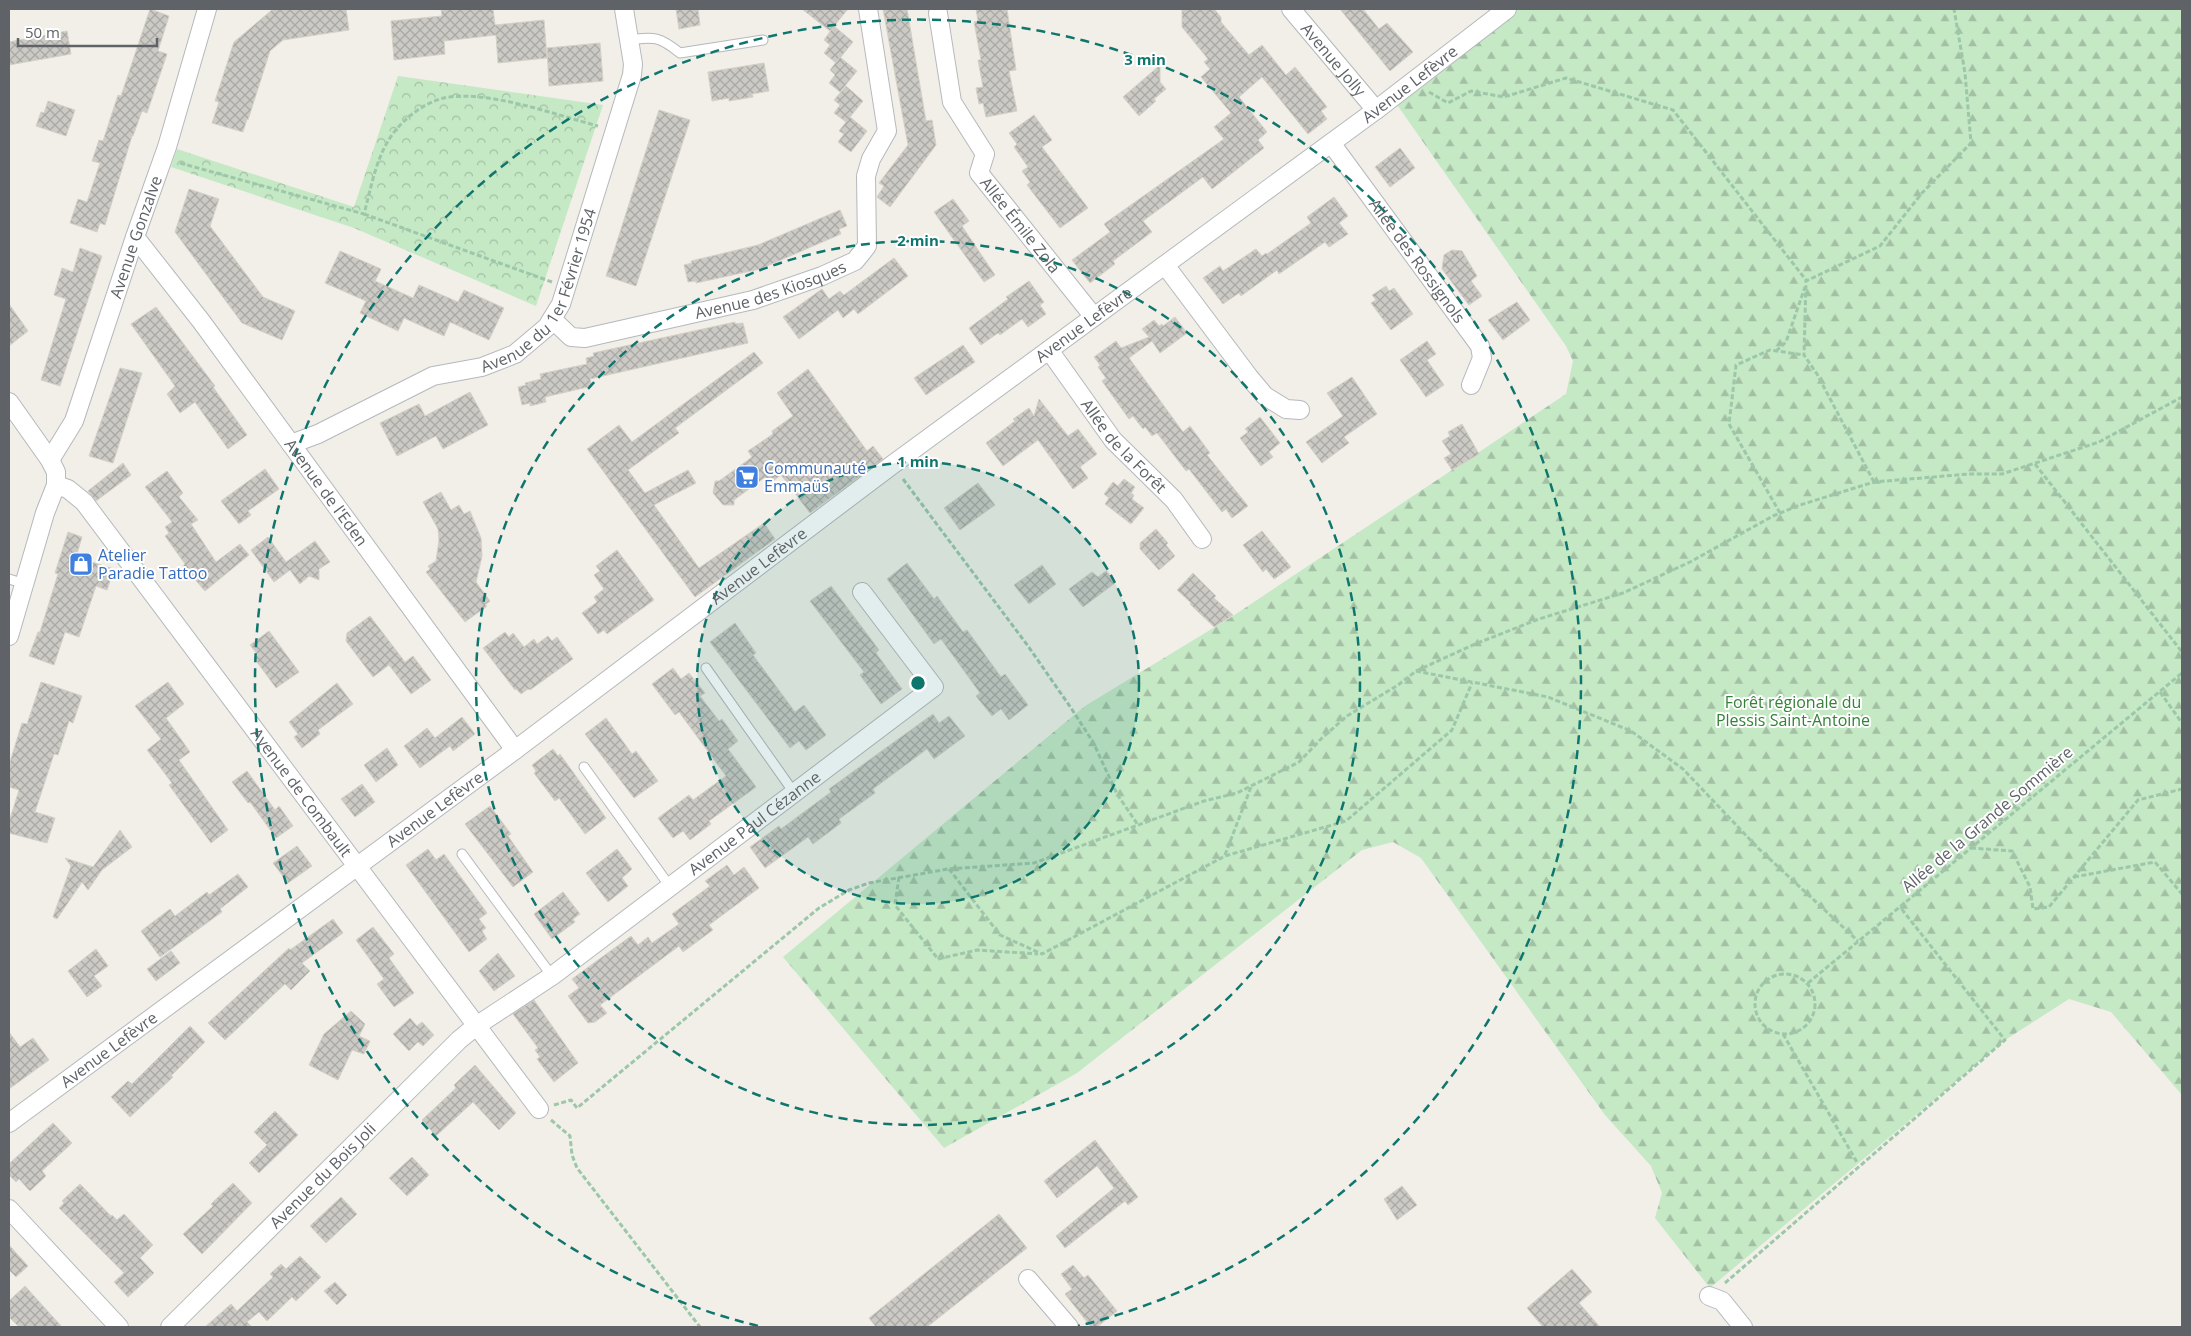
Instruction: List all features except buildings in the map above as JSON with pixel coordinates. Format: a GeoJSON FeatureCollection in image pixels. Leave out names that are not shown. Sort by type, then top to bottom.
{"type":"FeatureCollection","features":[{"type":"Feature","properties":{"kind":"street","name":"Avenue Gonzalve"},"geometry":{"type":"LineString","coordinates":[[9,636],[17,582],[46,513],[54,472],[74,422],[163,158],[208,9]]}},
{"type":"Feature","properties":{"kind":"street","name":"Avenue du 1er Février 1954"},"geometry":{"type":"LineString","coordinates":[[290,444],[318,434],[433,376],[482,367],[515,354],[547,327],[561,304],[632,75],[633,64],[624,9]]}},
{"type":"Feature","properties":{"kind":"street","name":"Avenue des Kiosques"},"geometry":{"type":"LineString","coordinates":[[552,319],[571,337],[585,338],[753,300],[822,276],[855,261],[867,246],[866,176],[871,159],[887,131],[868,9]]}},
{"type":"Feature","properties":{"kind":"street","name":"Avenue Jolly"},"geometry":{"type":"LineString","coordinates":[[1291,9],[1376,110]]}},
{"type":"Feature","properties":{"kind":"street","name":"Avenue Lefèvre"},"geometry":{"type":"LineString","coordinates":[[9,1123],[515,750],[892,465],[1376,110],[1507,9]]}},
{"type":"Feature","properties":{"kind":"street","name":"Allée Émile Zola"},"geometry":{"type":"LineString","coordinates":[[938,12],[952,102],[985,154],[979,172],[1094,317]]}},
{"type":"Feature","properties":{"kind":"street","name":"Allée des Rossignols"},"geometry":{"type":"LineString","coordinates":[[1331,143],[1480,346],[1482,358],[1471,385]]}},
{"type":"Feature","properties":{"kind":"street","name":"Avenue de l'Eden"},"geometry":{"type":"LineString","coordinates":[[135,237],[201,321],[515,750]]}},
{"type":"Feature","properties":{"kind":"street"},"geometry":{"type":"LineString","coordinates":[[1165,265],[1265,396],[1286,409],[1300,410]]}},
{"type":"Feature","properties":{"kind":"street","name":"Allée de la Forêt"},"geometry":{"type":"LineString","coordinates":[[1049,350],[1113,440],[1174,500],[1202,539]]}},
{"type":"Feature","properties":{"kind":"street","name":"Avenue de Combault"},"geometry":{"type":"LineString","coordinates":[[9,402],[54,472],[68,489],[84,502],[539,1109]]}},
{"type":"Feature","properties":{"kind":"street","name":"Avenue Paul Cézanne"},"geometry":{"type":"LineString","coordinates":[[476,1026],[552,976],[671,888],[934,687],[862,592]]}},
{"type":"Feature","properties":{"kind":"street","name":"Avenue du Bois Joli"},"geometry":{"type":"LineString","coordinates":[[170,1327],[476,1026]]}},
{"type":"Feature","properties":{"kind":"street"},"geometry":{"type":"LineString","coordinates":[[9,1209],[118,1327]]}},
{"type":"Feature","properties":{"kind":"street"},"geometry":{"type":"LineString","coordinates":[[1028,1279],[1070,1327]]}},
{"type":"Feature","properties":{"kind":"street"},"geometry":{"type":"LineString","coordinates":[[1716,1298],[1744,1327]]}},
{"type":"Feature","properties":{"kind":"lane"},"geometry":{"type":"LineString","coordinates":[[629,40],[650,37],[665,41],[680,53],[762,40]]}},
{"type":"Feature","properties":{"kind":"lane"},"geometry":{"type":"LineString","coordinates":[[706,668],[795,794]]}},
{"type":"Feature","properties":{"kind":"lane"},"geometry":{"type":"LineString","coordinates":[[584,767],[671,888]]}},
{"type":"Feature","properties":{"kind":"lane"},"geometry":{"type":"LineString","coordinates":[[462,854],[552,976]]}},
{"type":"Feature","properties":{"kind":"path"},"geometry":{"type":"LineString","coordinates":[[1776,351],[1786,342],[1807,281],[1880,246],[1922,193],[1971,142],[1965,73],[1954,9]]}},
{"type":"Feature","properties":{"kind":"path"},"geometry":{"type":"LineString","coordinates":[[1422,88],[1448,102],[1471,91],[1504,98],[1566,78],[1673,110],[1807,281],[1804,355],[1817,374],[1874,482]]}},
{"type":"Feature","properties":{"kind":"path"},"geometry":{"type":"LineString","coordinates":[[364,214],[379,161],[391,136],[411,114],[444,98],[486,96],[615,130]]}},
{"type":"Feature","properties":{"kind":"path"},"geometry":{"type":"LineString","coordinates":[[163,158],[364,214],[566,287]]}},
{"type":"Feature","properties":{"kind":"path"},"geometry":{"type":"LineString","coordinates":[[1780,513],[1729,424],[1736,365],[1770,350],[1804,355]]}},
{"type":"Feature","properties":{"kind":"path"},"geometry":{"type":"LineString","coordinates":[[539,1109],[571,1100],[577,1108],[819,908],[849,890],[869,883],[948,869],[1034,863],[1204,801],[1237,793],[1299,762],[1347,716],[1416,672],[1475,644],[1530,623],[1624,592],[1690,562],[1780,513],[1874,482],[1969,474],[2002,474],[2099,442],[2182,397]]}},
{"type":"Feature","properties":{"kind":"path"},"geometry":{"type":"LineString","coordinates":[[2035,463],[2182,652]]}},
{"type":"Feature","properties":{"kind":"path"},"geometry":{"type":"LineString","coordinates":[[892,465],[1028,646],[1071,708],[1093,742],[1117,794],[1138,825]]}},
{"type":"Feature","properties":{"kind":"path"},"geometry":{"type":"LineString","coordinates":[[1416,672],[1548,697],[1631,732],[1683,769],[1759,849],[1858,941]]}},
{"type":"Feature","properties":{"kind":"path","name":"Allée de la Grande Sommière"},"geometry":{"type":"LineString","coordinates":[[1808,983],[2182,673]]}},
{"type":"Feature","properties":{"kind":"path"},"geometry":{"type":"LineString","coordinates":[[899,877],[895,905],[938,959],[977,950],[1042,954],[1225,856],[1346,821],[1452,730],[1472,683]]}},
{"type":"Feature","properties":{"kind":"path"},"geometry":{"type":"LineString","coordinates":[[2160,692],[2182,723]]}},
{"type":"Feature","properties":{"kind":"path"},"geometry":{"type":"LineString","coordinates":[[1225,856],[1251,787]]}},
{"type":"Feature","properties":{"kind":"path"},"geometry":{"type":"LineString","coordinates":[[1971,848],[2012,851],[2030,887],[2033,909],[2049,907],[2138,800],[2182,789]]}},
{"type":"Feature","properties":{"kind":"path"},"geometry":{"type":"LineString","coordinates":[[2074,877],[2155,862],[2182,894]]}},
{"type":"Feature","properties":{"kind":"path"},"geometry":{"type":"LineString","coordinates":[[948,869],[1000,935],[1042,954]]}},
{"type":"Feature","properties":{"kind":"path"},"geometry":{"type":"LineString","coordinates":[[1716,1298],[1724,1284],[2005,1040],[1900,907]]}},
{"type":"Feature","properties":{"kind":"path"},"geometry":{"type":"LineString","coordinates":[[1779,973],[1790,973],[1799,976],[1808,983],[1815,998],[1815,1008],[1812,1019],[1805,1027],[1793,1033],[1782,1034],[1766,1028],[1759,1020],[1754,1007],[1755,996],[1758,990],[1769,978],[1779,973]]}},
{"type":"Feature","properties":{"kind":"path"},"geometry":{"type":"LineString","coordinates":[[1782,1034],[1858,1164]]}},
{"type":"Feature","properties":{"kind":"path"},"geometry":{"type":"LineString","coordinates":[[539,1109],[570,1136],[572,1155],[576,1168],[700,1327]]}},
{"type":"Feature","properties":{"kind":"green space","name":"Forêt régionale du Plessis Saint-Antoine"},"geometry":{"type":"Polygon","coordinates":[[[1512,9],[2182,9],[2182,1095],[2111,1012],[2069,999],[2005,1040],[1710,1288],[1655,1218],[1662,1193],[1651,1166],[1605,1115],[1421,858],[1393,842],[1362,850],[1077,1073],[944,1148],[783,957],[1085,706],[1233,616],[1566,394],[1573,361],[1566,346],[1393,99],[1512,9]]]}},
{"type":"Feature","properties":{"kind":"green space"},"geometry":{"type":"Polygon","coordinates":[[[398,76],[603,105],[536,306],[354,228],[171,167],[177,149],[354,207],[398,76]]]}},
{"type":"Feature","properties":{"kind":"place","name":"Communauté Emmaüs"},"geometry":{"type":"Point","coordinates":[747,477]}},
{"type":"Feature","properties":{"kind":"place","name":"Atelier Paradie Tattoo"},"geometry":{"type":"Point","coordinates":[81,564]}}]}
